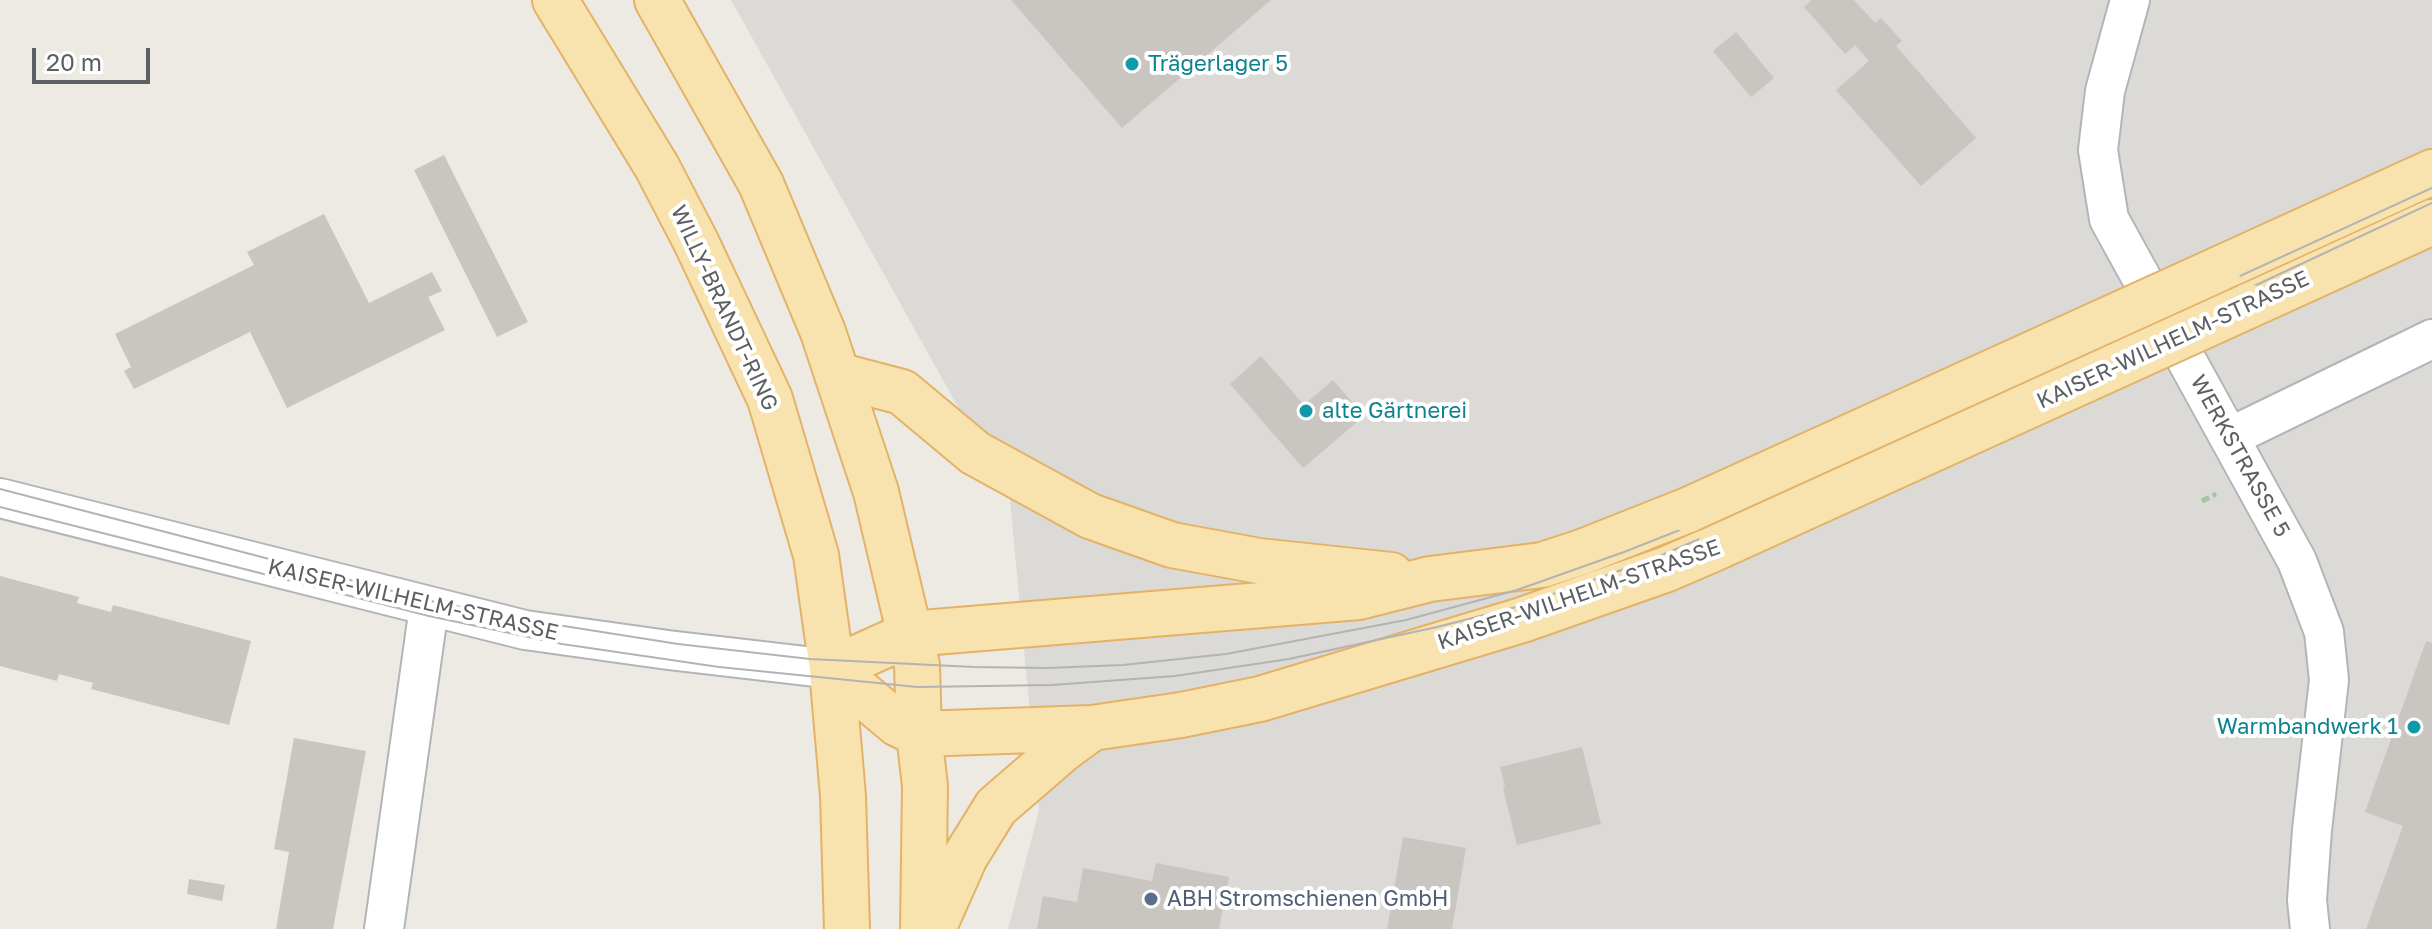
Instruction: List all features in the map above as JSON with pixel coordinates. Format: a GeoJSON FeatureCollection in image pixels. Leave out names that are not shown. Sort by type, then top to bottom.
{"type":"FeatureCollection","features":[{"type":"Feature","properties":{"kind":"main road","name":"WILLY-BRANDT-RING"},"geometry":{"type":"LineString","coordinates":[[555,0],[657,167],[770,399],[816,555],[832,669],[843,796],[847,929]]}},
{"type":"Feature","properties":{"kind":"main road"},"geometry":{"type":"LineString","coordinates":[[657,0],[761,184],[823,332],[876,492],[917,665],[919,734],[925,786],[923,929]]}},
{"type":"Feature","properties":{"kind":"main road","name":"KAISER-WILHELM-STRASSE"},"geometry":{"type":"LineString","coordinates":[[832,669],[910,634],[1359,597],[1430,579],[1542,565],[1688,510],[2432,172]]}},
{"type":"Feature","properties":{"kind":"main road","name":"KAISER-WILHELM-STRASSE"},"geometry":{"type":"LineString","coordinates":[[919,734],[1092,728],[1181,715],[1260,699],[1522,620],[1667,569],[1720,546],[2432,222]]}},
{"type":"Feature","properties":{"kind":"main road"},"geometry":{"type":"LineString","coordinates":[[837,375],[902,392],[975,453],[1090,516],[1172,545],[1259,561],[1430,579]]}},
{"type":"Feature","properties":{"kind":"main road"},"geometry":{"type":"LineString","coordinates":[[832,669],[898,724],[919,734]]}},
{"type":"Feature","properties":{"kind":"main road"},"geometry":{"type":"LineString","coordinates":[[933,929],[965,857],[996,807],[1092,728]]}},
{"type":"Feature","properties":{"kind":"street","name":"WERKSTRASSE 5"},"geometry":{"type":"LineString","coordinates":[[2130,0],[2105,91],[2098,150],[2109,219],[2297,561],[2324,632],[2329,680],[2312,830],[2307,900],[2310,929]]}},
{"type":"Feature","properties":{"kind":"street"},"geometry":{"type":"LineString","coordinates":[[2230,437],[2432,339]]}},
{"type":"Feature","properties":{"kind":"street","name":"KAISER-WILHELM-STRASSE"},"geometry":{"type":"LineString","coordinates":[[0,498],[525,630],[832,669]]}},
{"type":"Feature","properties":{"kind":"street"},"geometry":{"type":"LineString","coordinates":[[384,929],[429,607]]}},
{"type":"Feature","properties":{"kind":"shaded area"},"geometry":{"type":"Polygon","coordinates":[[[731,0],[2432,0],[2432,929],[1008,929],[1039,810],[1010,500],[731,0]]]}},
{"type":"Feature","properties":{"kind":"building","name":"Trägerlager 5"},"geometry":{"type":"Polygon","coordinates":[[[1011,0],[1271,0],[1122,128],[1011,0]]]}},
{"type":"Feature","properties":{"kind":"building"},"geometry":{"type":"Polygon","coordinates":[[[1811,0],[1854,0],[1875,23],[1881,18],[1902,41],[1896,46],[1976,138],[1921,186],[1836,90],[1869,61],[1855,45],[1845,54],[1804,7],[1811,0]]]}},
{"type":"Feature","properties":{"kind":"building"},"geometry":{"type":"Polygon","coordinates":[[[1736,32],[1774,78],[1751,97],[1713,51],[1736,32]]]}},
{"type":"Feature","properties":{"kind":"building"},"geometry":{"type":"Polygon","coordinates":[[[444,155],[528,322],[497,337],[414,170],[444,155]]]}},
{"type":"Feature","properties":{"kind":"building"},"geometry":{"type":"Polygon","coordinates":[[[324,214],[369,303],[432,272],[442,291],[428,297],[445,330],[287,408],[250,332],[134,389],[124,371],[131,367],[115,334],[254,265],[247,252],[324,214]]]}},
{"type":"Feature","properties":{"kind":"building","name":"alte Gärtnerei"},"geometry":{"type":"Polygon","coordinates":[[[1261,356],[1304,405],[1333,380],[1364,416],[1303,468],[1230,384],[1261,356]]]}},
{"type":"Feature","properties":{"kind":"building"},"geometry":{"type":"Polygon","coordinates":[[[0,576],[79,597],[77,603],[111,612],[113,605],[251,641],[229,725],[91,689],[93,683],[59,674],[57,681],[0,666],[0,576]]]}},
{"type":"Feature","properties":{"kind":"building","name":"Warmbandwerk 1"},"geometry":{"type":"Polygon","coordinates":[[[2426,641],[2432,643],[2432,929],[2366,929],[2403,826],[2365,812],[2426,641]]]}},
{"type":"Feature","properties":{"kind":"building"},"geometry":{"type":"Polygon","coordinates":[[[294,738],[366,751],[333,929],[276,929],[289,852],[274,849],[294,738]]]}},
{"type":"Feature","properties":{"kind":"building"},"geometry":{"type":"Polygon","coordinates":[[[1582,747],[1601,824],[1517,845],[1500,767],[1582,747]]]}},
{"type":"Feature","properties":{"kind":"building"},"geometry":{"type":"Polygon","coordinates":[[[1403,837],[1466,848],[1452,929],[1387,929],[1403,837]]]}},
{"type":"Feature","properties":{"kind":"building","name":"ABH Stromschienen GmbH"},"geometry":{"type":"Polygon","coordinates":[[[1156,863],[1229,877],[1219,929],[1037,929],[1043,896],[1077,902],[1083,868],[1152,881],[1156,863]]]}},
{"type":"Feature","properties":{"kind":"building"},"geometry":{"type":"Polygon","coordinates":[[[189,879],[225,885],[222,901],[187,894],[189,879]]]}},
{"type":"Feature","properties":{"kind":"tram line"},"geometry":{"type":"LineString","coordinates":[[0,489],[431,601],[526,620],[678,644],[810,659],[974,667],[1123,665],[1226,654],[1406,620],[1517,590],[1624,552],[1700,522],[1911,427],[2432,188]]}},
{"type":"Feature","properties":{"kind":"tram line"},"geometry":{"type":"LineString","coordinates":[[0,507],[429,616],[562,644],[719,667],[917,687],[1052,685],[1175,676],[1289,659],[1437,627],[1516,607],[1650,560],[2432,203]]}},
{"type":"Feature","properties":{"kind":"place","name":"Trägerlager 5"},"geometry":{"type":"Point","coordinates":[1132,64]}},
{"type":"Feature","properties":{"kind":"place","name":"alte Gärtnerei"},"geometry":{"type":"Point","coordinates":[1306,411]}},
{"type":"Feature","properties":{"kind":"place","name":"Warmbandwerk 1"},"geometry":{"type":"Point","coordinates":[2414,727]}},
{"type":"Feature","properties":{"kind":"place","name":"ABH Stromschienen GmbH"},"geometry":{"type":"Point","coordinates":[1151,899]}}]}
